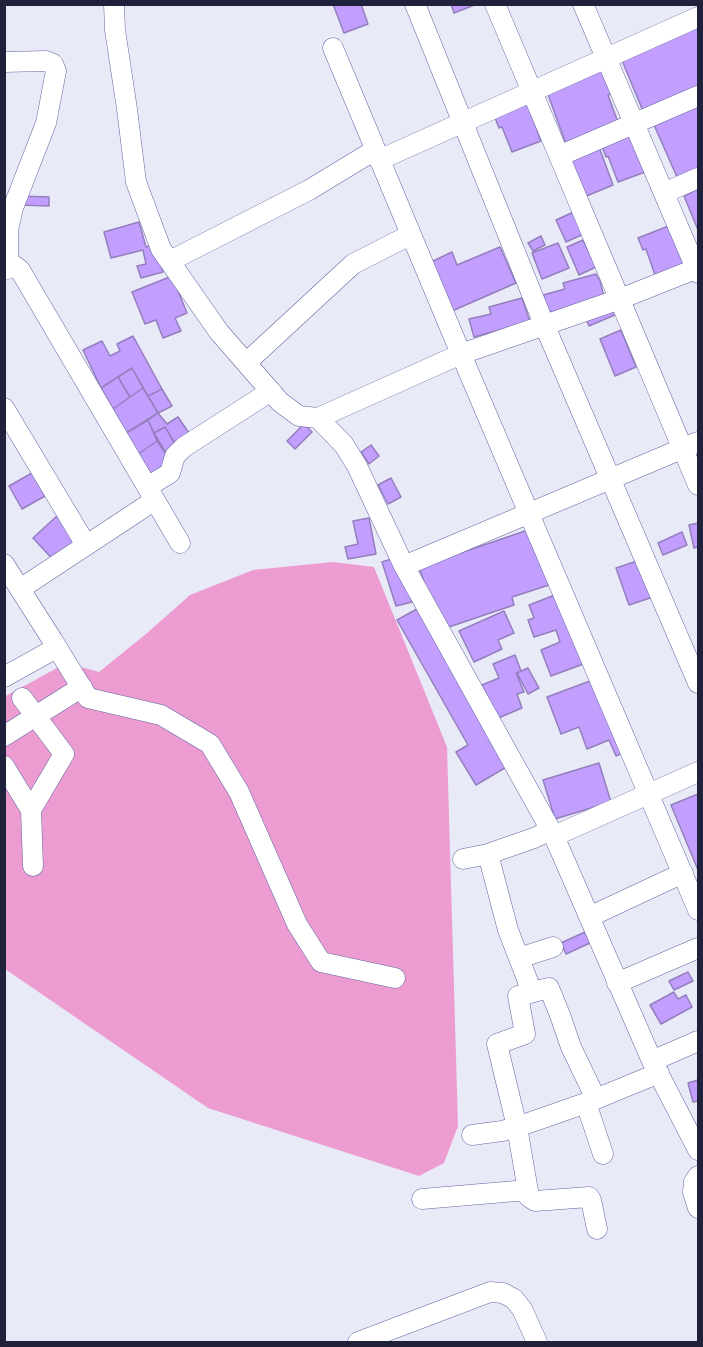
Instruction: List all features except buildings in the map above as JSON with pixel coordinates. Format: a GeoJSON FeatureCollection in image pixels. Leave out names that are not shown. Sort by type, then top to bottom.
{"type":"FeatureCollection","features":[{"type":"Feature","properties":{"kind":"street"},"geometry":{"type":"LineString","coordinates":[[114,4],[115,30],[128,109],[136,182],[161,249],[219,332],[280,402],[299,416],[318,418],[461,354],[698,270],[583,4]]}},
{"type":"Feature","properties":{"kind":"street"},"geometry":{"type":"LineString","coordinates":[[415,4],[544,324],[699,683]]}},
{"type":"Feature","properties":{"kind":"street"},"geometry":{"type":"LineString","coordinates":[[495,4],[620,299],[691,446],[699,485]]}},
{"type":"Feature","properties":{"kind":"street"},"geometry":{"type":"LineString","coordinates":[[170,261],[377,155],[464,123],[699,17]]}},
{"type":"Feature","properties":{"kind":"street"},"geometry":{"type":"LineString","coordinates":[[333,48],[410,235],[699,909]]}},
{"type":"Feature","properties":{"kind":"street"},"geometry":{"type":"LineString","coordinates":[[4,62],[46,61],[53,64],[56,71],[46,123],[13,208],[8,230],[6,268],[15,266],[20,270],[180,543]]}},
{"type":"Feature","properties":{"kind":"street"},"geometry":{"type":"LineString","coordinates":[[559,156],[699,96]]}},
{"type":"Feature","properties":{"kind":"street"},"geometry":{"type":"LineString","coordinates":[[664,193],[699,178]]}},
{"type":"Feature","properties":{"kind":"street"},"geometry":{"type":"LineString","coordinates":[[246,363],[353,264],[410,235]]}},
{"type":"Feature","properties":{"kind":"street"},"geometry":{"type":"LineString","coordinates":[[20,589],[86,545],[151,494],[170,473],[175,456],[184,447],[271,391]]}},
{"type":"Feature","properties":{"kind":"street"},"geometry":{"type":"LineString","coordinates":[[4,408],[86,545]]}},
{"type":"Feature","properties":{"kind":"street"},"geometry":{"type":"LineString","coordinates":[[318,418],[344,445],[357,466],[404,566],[553,833],[655,1067],[699,1150]]}},
{"type":"Feature","properties":{"kind":"street"},"geometry":{"type":"LineString","coordinates":[[404,566],[691,446]]}},
{"type":"Feature","properties":{"kind":"street"},"geometry":{"type":"LineString","coordinates":[[4,564],[88,698],[162,715],[210,744],[239,792],[297,924],[321,962],[395,978]]}},
{"type":"Feature","properties":{"kind":"street"},"geometry":{"type":"LineString","coordinates":[[4,677],[49,652],[53,647],[53,641]]}},
{"type":"Feature","properties":{"kind":"street"},"geometry":{"type":"LineString","coordinates":[[4,736],[82,687]]}},
{"type":"Feature","properties":{"kind":"street"},"geometry":{"type":"LineString","coordinates":[[22,698],[37,715],[64,754],[31,810]]}},
{"type":"Feature","properties":{"kind":"street"},"geometry":{"type":"LineString","coordinates":[[4,766],[31,810],[33,866]]}},
{"type":"Feature","properties":{"kind":"street"},"geometry":{"type":"LineString","coordinates":[[463,860],[553,833],[699,772]]}},
{"type":"Feature","properties":{"kind":"street"},"geometry":{"type":"LineString","coordinates":[[488,854],[508,930],[532,992]]}},
{"type":"Feature","properties":{"kind":"street"},"geometry":{"type":"LineString","coordinates":[[589,917],[683,873]]}},
{"type":"Feature","properties":{"kind":"street"},"geometry":{"type":"LineString","coordinates":[[519,958],[553,947]]}},
{"type":"Feature","properties":{"kind":"street"},"geometry":{"type":"LineString","coordinates":[[617,983],[699,948]]}},
{"type":"Feature","properties":{"kind":"street"},"geometry":{"type":"LineString","coordinates":[[597,1229],[589,1197],[532,1200],[529,1197],[517,1127],[497,1044],[525,1034],[518,996],[549,988],[591,1101],[603,1154]]}},
{"type":"Feature","properties":{"kind":"street"},"geometry":{"type":"LineString","coordinates":[[472,1135],[517,1127],[591,1101],[699,1041]]}},
{"type":"Feature","properties":{"kind":"street"},"geometry":{"type":"LineString","coordinates":[[699,1176],[694,1182],[693,1192],[699,1208]]}},
{"type":"Feature","properties":{"kind":"street"},"geometry":{"type":"LineString","coordinates":[[422,1199],[528,1190]]}},
{"type":"Feature","properties":{"kind":"street"},"geometry":{"type":"LineString","coordinates":[[358,1342],[490,1292],[503,1293],[514,1299],[522,1309],[537,1342]]}},
{"type":"Feature","properties":{"kind":"shaded area"},"geometry":{"type":"Polygon","coordinates":[[[333,562],[374,567],[447,747],[458,1126],[444,1163],[419,1176],[208,1108],[5,969],[4,697],[66,663],[99,672],[190,595],[253,570],[333,562]]]}}]}
